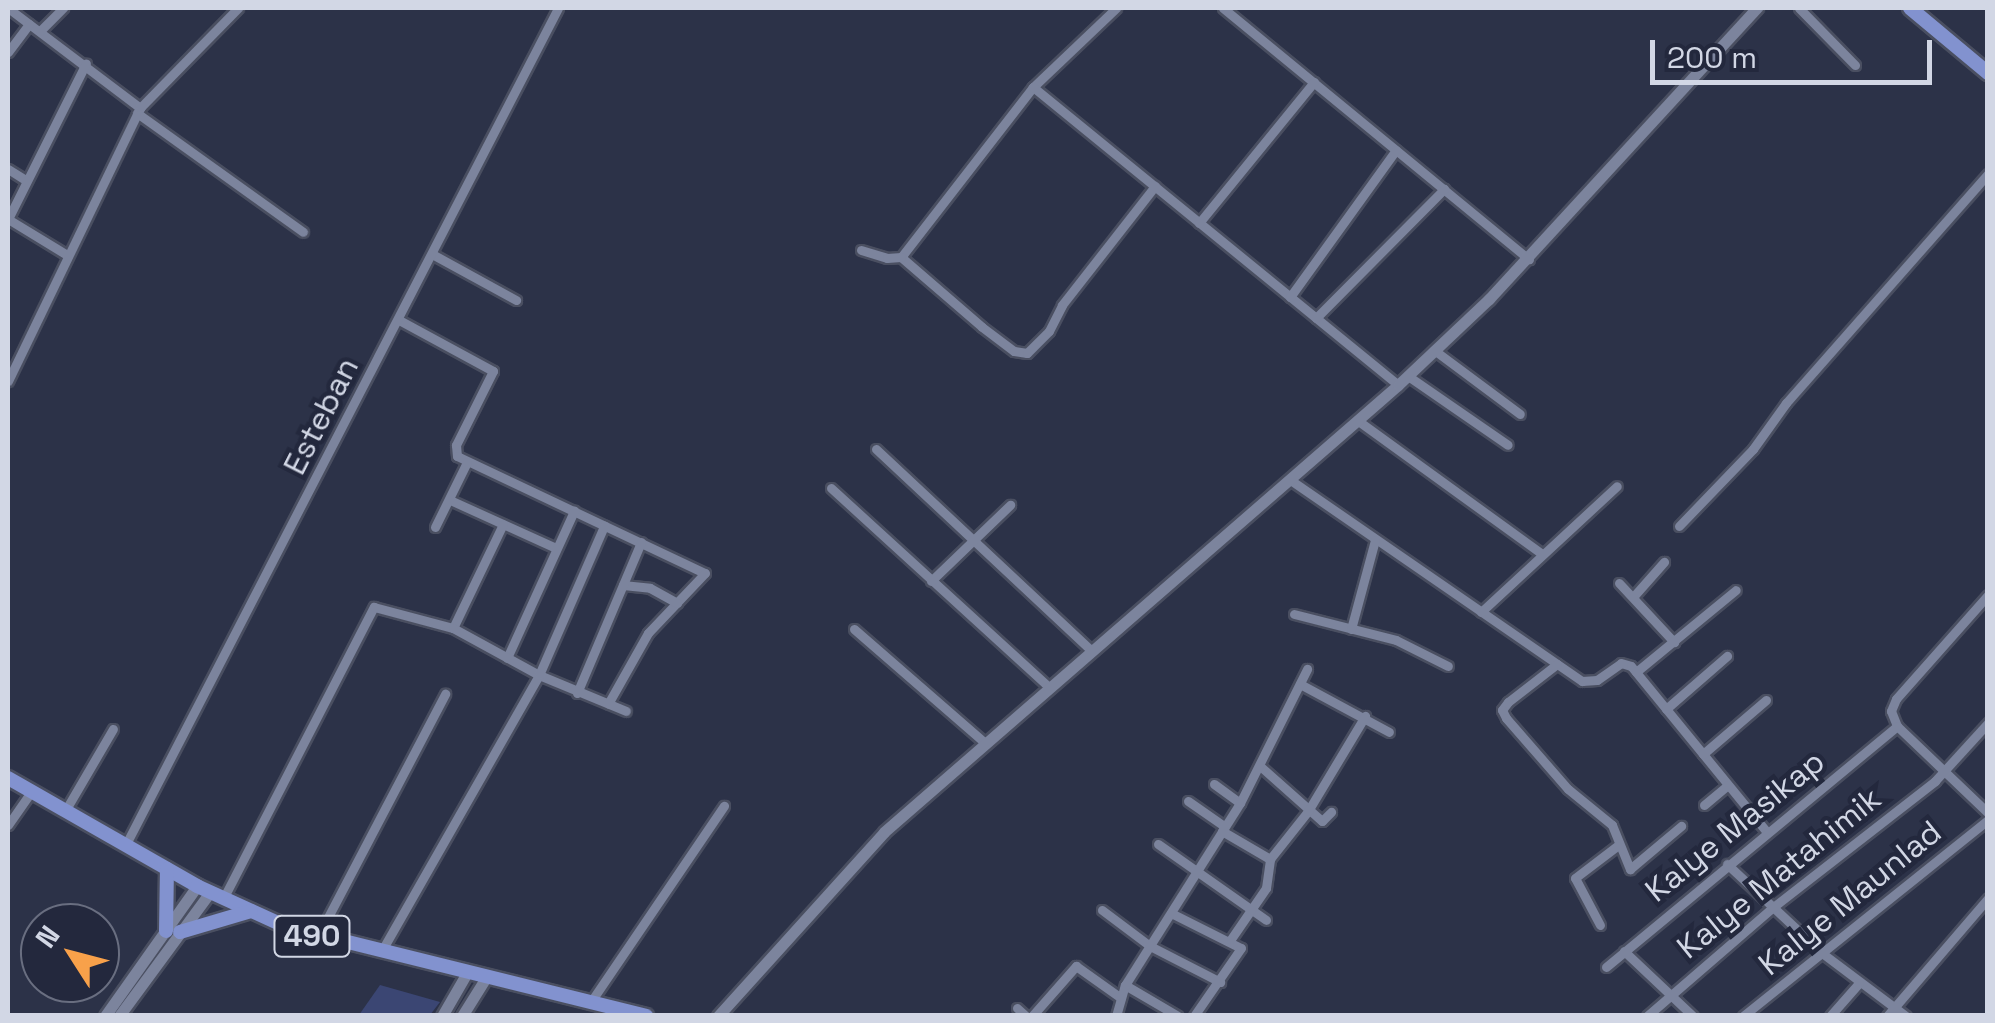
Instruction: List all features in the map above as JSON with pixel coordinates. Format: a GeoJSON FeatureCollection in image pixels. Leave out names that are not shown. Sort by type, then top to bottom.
{"type":"FeatureCollection","features":[{"type":"Feature","properties":{"kind":"main road"},"geometry":{"type":"LineString","coordinates":[[1910,8],[1988,73]]}},
{"type":"Feature","properties":{"kind":"main road","name":"490"},"geometry":{"type":"LineString","coordinates":[[8,778],[210,892],[317,938],[646,1016]]}},
{"type":"Feature","properties":{"kind":"main road"},"geometry":{"type":"LineString","coordinates":[[166,869],[173,931],[251,911]]}},
{"type":"Feature","properties":{"kind":"street"},"geometry":{"type":"LineString","coordinates":[[8,8],[86,63],[138,110],[303,232]]}},
{"type":"Feature","properties":{"kind":"street"},"geometry":{"type":"LineString","coordinates":[[40,31],[63,8]]}},
{"type":"Feature","properties":{"kind":"street"},"geometry":{"type":"LineString","coordinates":[[8,381],[138,110],[238,8]]}},
{"type":"Feature","properties":{"kind":"street","name":"Esteban"},"geometry":{"type":"LineString","coordinates":[[125,846],[558,8]]}},
{"type":"Feature","properties":{"kind":"street"},"geometry":{"type":"LineString","coordinates":[[901,257],[1034,87],[1116,8]]}},
{"type":"Feature","properties":{"kind":"street"},"geometry":{"type":"LineString","coordinates":[[1223,8],[1529,258]]}},
{"type":"Feature","properties":{"kind":"street"},"geometry":{"type":"LineString","coordinates":[[718,1016],[884,832],[1403,380],[1529,258],[1758,8]]}},
{"type":"Feature","properties":{"kind":"street"},"geometry":{"type":"LineString","coordinates":[[1800,8],[1855,66]]}},
{"type":"Feature","properties":{"kind":"street"},"geometry":{"type":"LineString","coordinates":[[8,52],[28,24]]}},
{"type":"Feature","properties":{"kind":"street"},"geometry":{"type":"LineString","coordinates":[[67,255],[8,219],[24,179],[86,63]]}},
{"type":"Feature","properties":{"kind":"street"},"geometry":{"type":"LineString","coordinates":[[1200,223],[1314,82]]}},
{"type":"Feature","properties":{"kind":"street"},"geometry":{"type":"LineString","coordinates":[[1034,87],[1316,318],[1403,380],[1508,445]]}},
{"type":"Feature","properties":{"kind":"street"},"geometry":{"type":"LineString","coordinates":[[1290,297],[1396,150]]}},
{"type":"Feature","properties":{"kind":"street"},"geometry":{"type":"LineString","coordinates":[[8,169],[24,179]]}},
{"type":"Feature","properties":{"kind":"street"},"geometry":{"type":"LineString","coordinates":[[1679,526],[1753,448],[1786,403],[1988,174]]}},
{"type":"Feature","properties":{"kind":"street"},"geometry":{"type":"LineString","coordinates":[[861,250],[886,258],[901,257],[982,327],[1014,351],[1027,353],[1049,332],[1062,305],[1155,186]]}},
{"type":"Feature","properties":{"kind":"street"},"geometry":{"type":"LineString","coordinates":[[1316,318],[1444,189]]}},
{"type":"Feature","properties":{"kind":"street"},"geometry":{"type":"LineString","coordinates":[[432,254],[516,300]]}},
{"type":"Feature","properties":{"kind":"street"},"geometry":{"type":"LineString","coordinates":[[399,320],[493,372],[455,454],[705,573],[643,640],[608,704]]}},
{"type":"Feature","properties":{"kind":"street"},"geometry":{"type":"LineString","coordinates":[[1434,350],[1520,414]]}},
{"type":"Feature","properties":{"kind":"street"},"geometry":{"type":"LineString","coordinates":[[1357,420],[1541,553]]}},
{"type":"Feature","properties":{"kind":"street"},"geometry":{"type":"LineString","coordinates":[[876,448],[1090,649]]}},
{"type":"Feature","properties":{"kind":"street"},"geometry":{"type":"LineString","coordinates":[[435,527],[467,462]]}},
{"type":"Feature","properties":{"kind":"street"},"geometry":{"type":"LineString","coordinates":[[1289,479],[1557,664],[1590,682],[1620,663],[1628,663],[1767,832]]}},
{"type":"Feature","properties":{"kind":"street"},"geometry":{"type":"LineString","coordinates":[[1481,612],[1617,486]]}},
{"type":"Feature","properties":{"kind":"street"},"geometry":{"type":"LineString","coordinates":[[831,488],[1048,686]]}},
{"type":"Feature","properties":{"kind":"street"},"geometry":{"type":"LineString","coordinates":[[450,500],[556,548]]}},
{"type":"Feature","properties":{"kind":"street"},"geometry":{"type":"LineString","coordinates":[[932,581],[1010,505]]}},
{"type":"Feature","properties":{"kind":"street"},"geometry":{"type":"LineString","coordinates":[[507,658],[574,511]]}},
{"type":"Feature","properties":{"kind":"street"},"geometry":{"type":"LineString","coordinates":[[452,628],[502,524]]}},
{"type":"Feature","properties":{"kind":"street"},"geometry":{"type":"LineString","coordinates":[[380,952],[539,675],[604,526]]}},
{"type":"Feature","properties":{"kind":"street"},"geometry":{"type":"LineString","coordinates":[[1352,629],[1375,540]]}},
{"type":"Feature","properties":{"kind":"street"},"geometry":{"type":"LineString","coordinates":[[577,693],[641,542]]}},
{"type":"Feature","properties":{"kind":"street"},"geometry":{"type":"LineString","coordinates":[[1633,597],[1664,562]]}},
{"type":"Feature","properties":{"kind":"street"},"geometry":{"type":"LineString","coordinates":[[1619,583],[1674,642]]}},
{"type":"Feature","properties":{"kind":"street"},"geometry":{"type":"LineString","coordinates":[[623,586],[650,588],[677,603]]}},
{"type":"Feature","properties":{"kind":"street"},"geometry":{"type":"LineString","coordinates":[[1636,672],[1736,590]]}},
{"type":"Feature","properties":{"kind":"street"},"geometry":{"type":"LineString","coordinates":[[1988,595],[1896,700],[1891,711],[1897,726],[1988,817]]}},
{"type":"Feature","properties":{"kind":"street"},"geometry":{"type":"LineString","coordinates":[[104,1016],[210,892],[368,612],[378,606],[452,628],[539,675],[626,711]]}},
{"type":"Feature","properties":{"kind":"street"},"geometry":{"type":"LineString","coordinates":[[1294,614],[1396,640],[1448,666]]}},
{"type":"Feature","properties":{"kind":"street"},"geometry":{"type":"LineString","coordinates":[[854,629],[984,742]]}},
{"type":"Feature","properties":{"kind":"street"},"geometry":{"type":"LineString","coordinates":[[1666,709],[1728,656]]}},
{"type":"Feature","properties":{"kind":"street"},"geometry":{"type":"LineString","coordinates":[[1557,664],[1508,702],[1502,713],[1568,789],[1612,825],[1627,867],[1633,869],[1681,826]]}},
{"type":"Feature","properties":{"kind":"street"},"geometry":{"type":"LineString","coordinates":[[1116,1016],[1125,985],[1240,803],[1306,669]]}},
{"type":"Feature","properties":{"kind":"street"},"geometry":{"type":"LineString","coordinates":[[1300,684],[1389,732]]}},
{"type":"Feature","properties":{"kind":"street"},"geometry":{"type":"LineString","coordinates":[[317,938],[445,694]]}},
{"type":"Feature","properties":{"kind":"street"},"geometry":{"type":"LineString","coordinates":[[1702,754],[1766,700]]}},
{"type":"Feature","properties":{"kind":"street"},"geometry":{"type":"LineString","coordinates":[[1231,939],[1266,888],[1270,858],[1308,811],[1365,716]]}},
{"type":"Feature","properties":{"kind":"street","name":"Kalye Matahimik"},"geometry":{"type":"LineString","coordinates":[[1647,1016],[1772,908],[1945,772],[1988,723]]}},
{"type":"Feature","properties":{"kind":"street","name":"Kalye Masikap"},"geometry":{"type":"LineString","coordinates":[[1606,967],[1897,726]]}},
{"type":"Feature","properties":{"kind":"street"},"geometry":{"type":"LineString","coordinates":[[65,811],[113,729]]}},
{"type":"Feature","properties":{"kind":"street"},"geometry":{"type":"LineString","coordinates":[[1260,766],[1323,821],[1331,812]]}},
{"type":"Feature","properties":{"kind":"street"},"geometry":{"type":"LineString","coordinates":[[1214,784],[1240,803]]}},
{"type":"Feature","properties":{"kind":"street"},"geometry":{"type":"LineString","coordinates":[[1704,805],[1728,785]]}},
{"type":"Feature","properties":{"kind":"street"},"geometry":{"type":"LineString","coordinates":[[8,824],[31,792]]}},
{"type":"Feature","properties":{"kind":"street"},"geometry":{"type":"LineString","coordinates":[[1188,801],[1270,858]]}},
{"type":"Feature","properties":{"kind":"street"},"geometry":{"type":"LineString","coordinates":[[594,1006],[724,806]]}},
{"type":"Feature","properties":{"kind":"street","name":"Kalye Maunlad"},"geometry":{"type":"LineString","coordinates":[[1743,1016],[1988,817]]}},
{"type":"Feature","properties":{"kind":"street"},"geometry":{"type":"LineString","coordinates":[[1158,844],[1266,920]]}},
{"type":"Feature","properties":{"kind":"street"},"geometry":{"type":"LineString","coordinates":[[1600,925],[1575,878],[1617,846]]}},
{"type":"Feature","properties":{"kind":"street"},"geometry":{"type":"LineString","coordinates":[[1727,864],[1890,1012],[1906,1016]]}},
{"type":"Feature","properties":{"kind":"street"},"geometry":{"type":"LineString","coordinates":[[1890,1012],[1988,898]]}},
{"type":"Feature","properties":{"kind":"street"},"geometry":{"type":"LineString","coordinates":[[1102,910],[1150,946],[1220,982]]}},
{"type":"Feature","properties":{"kind":"street"},"geometry":{"type":"LineString","coordinates":[[1171,913],[1240,945],[1240,952],[1194,1016]]}},
{"type":"Feature","properties":{"kind":"street"},"geometry":{"type":"LineString","coordinates":[[120,1016],[173,931]]}},
{"type":"Feature","properties":{"kind":"street"},"geometry":{"type":"LineString","coordinates":[[1624,951],[1693,1016]]}},
{"type":"Feature","properties":{"kind":"street"},"geometry":{"type":"LineString","coordinates":[[1025,1013],[1076,966],[1120,998]]}},
{"type":"Feature","properties":{"kind":"street"},"geometry":{"type":"LineString","coordinates":[[442,1016],[468,972]]}},
{"type":"Feature","properties":{"kind":"street"},"geometry":{"type":"LineString","coordinates":[[462,1016],[487,976]]}},
{"type":"Feature","properties":{"kind":"street"},"geometry":{"type":"LineString","coordinates":[[1830,1016],[1859,982]]}},
{"type":"Feature","properties":{"kind":"street"},"geometry":{"type":"LineString","coordinates":[[1125,985],[1178,1016]]}},
{"type":"Feature","properties":{"kind":"shaded area"},"geometry":{"type":"Polygon","coordinates":[[[380,985],[440,1002],[430,1015],[359,1015],[380,985]]]}}]}
